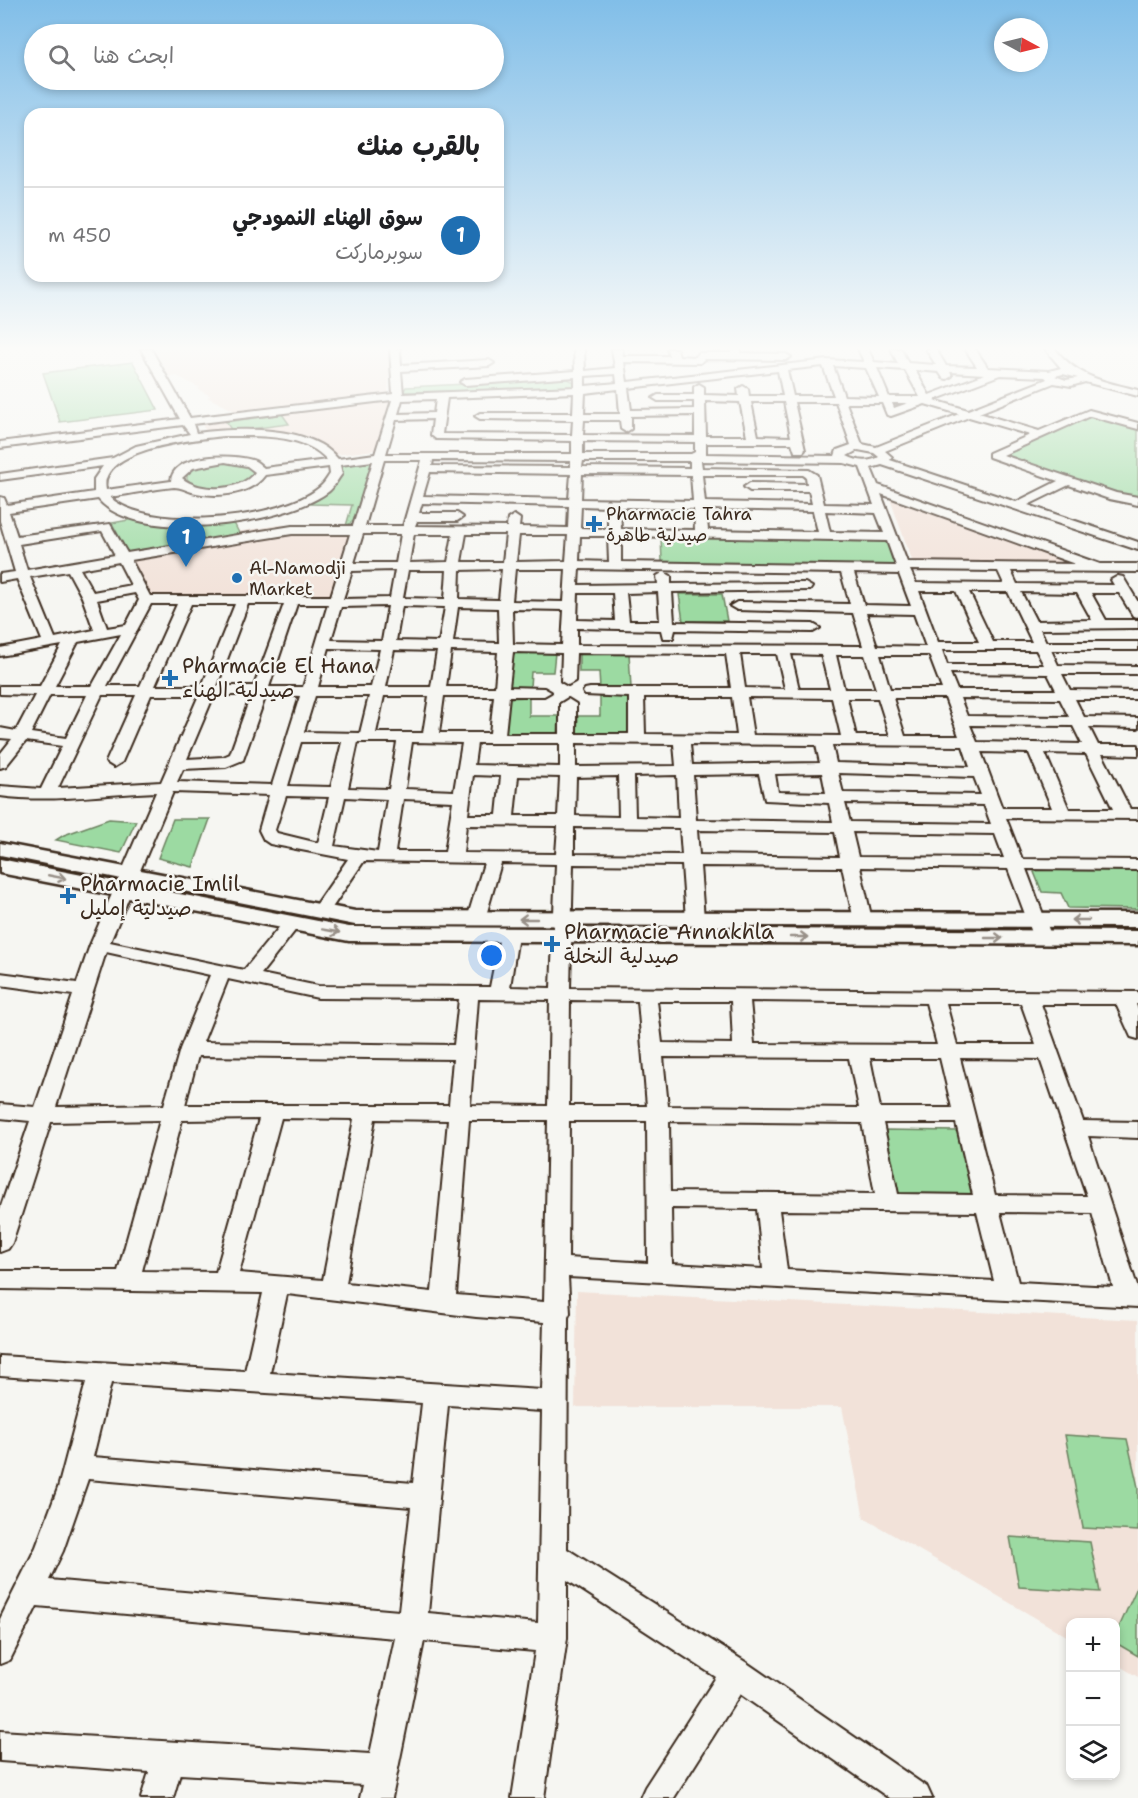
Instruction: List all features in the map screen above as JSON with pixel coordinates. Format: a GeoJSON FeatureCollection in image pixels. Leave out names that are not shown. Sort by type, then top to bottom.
{"type":"FeatureCollection","features":[{"type":"Feature","properties":{"kind":"main road"},"geometry":{"type":"LineString","coordinates":[[0,849],[292,923],[349,934],[509,936],[564,927],[695,919],[863,920],[1040,929],[1138,938]]}},
{"type":"Feature","properties":{"kind":"main road"},"geometry":{"type":"LineString","coordinates":[[0,866],[125,881],[372,918],[476,919],[564,927],[1040,929],[1138,920]]}},
{"type":"Feature","properties":{"kind":"street"},"geometry":{"type":"LineString","coordinates":[[0,477],[73,451],[141,433]]}},
{"type":"Feature","properties":{"kind":"street"},"geometry":{"type":"LineString","coordinates":[[193,433],[203,448]]}},
{"type":"Feature","properties":{"kind":"street"},"geometry":{"type":"LineString","coordinates":[[387,433],[308,691],[281,792],[267,830],[276,840],[359,856],[453,859],[1138,865]]}},
{"type":"Feature","properties":{"kind":"street"},"geometry":{"type":"LineString","coordinates":[[436,433],[440,437],[521,439],[622,470],[808,473],[811,475],[825,536]]}},
{"type":"Feature","properties":{"kind":"street"},"geometry":{"type":"LineString","coordinates":[[471,454],[477,433]]}},
{"type":"Feature","properties":{"kind":"street"},"geometry":{"type":"LineString","coordinates":[[521,439],[522,433]]}},
{"type":"Feature","properties":{"kind":"street"},"geometry":{"type":"LineString","coordinates":[[528,1798],[552,1638],[554,1401],[558,1313],[560,994],[568,772],[571,565],[578,433]]}},
{"type":"Feature","properties":{"kind":"street"},"geometry":{"type":"LineString","coordinates":[[626,433],[626,440]]}},
{"type":"Feature","properties":{"kind":"street"},"geometry":{"type":"LineString","coordinates":[[692,433],[753,440],[797,440]]}},
{"type":"Feature","properties":{"kind":"street"},"geometry":{"type":"LineString","coordinates":[[752,433],[753,440]]}},
{"type":"Feature","properties":{"kind":"street"},"geometry":{"type":"LineString","coordinates":[[796,433],[800,455]]}},
{"type":"Feature","properties":{"kind":"street"},"geometry":{"type":"LineString","coordinates":[[853,433],[857,447]]}},
{"type":"Feature","properties":{"kind":"street"},"geometry":{"type":"LineString","coordinates":[[259,470],[258,478],[250,483],[232,505],[192,522],[148,518],[119,508],[100,493],[99,481],[104,471],[115,461],[137,450],[164,442],[203,448],[239,460],[259,470],[381,455],[471,454],[800,455],[843,457],[864,464],[927,433]]}},
{"type":"Feature","properties":{"kind":"street"},"geometry":{"type":"LineString","coordinates":[[50,643],[22,574],[1,506],[177,481],[188,488],[204,491],[232,505],[277,512],[306,501],[326,488],[336,474],[333,460],[310,445],[279,436],[253,434],[203,448],[177,474],[177,481]]}},
{"type":"Feature","properties":{"kind":"street"},"geometry":{"type":"LineString","coordinates":[[415,499],[468,495],[516,485],[577,455],[626,440],[700,434]]}},
{"type":"Feature","properties":{"kind":"street"},"geometry":{"type":"LineString","coordinates":[[700,434],[695,471],[702,534]]}},
{"type":"Feature","properties":{"kind":"street"},"geometry":{"type":"LineString","coordinates":[[1038,434],[993,455],[1113,496],[1138,501]]}},
{"type":"Feature","properties":{"kind":"street"},"geometry":{"type":"LineString","coordinates":[[0,445],[73,451],[115,461]]}},
{"type":"Feature","properties":{"kind":"street"},"geometry":{"type":"LineString","coordinates":[[843,457],[845,450],[857,447],[1138,546]]}},
{"type":"Feature","properties":{"kind":"street"},"geometry":{"type":"LineString","coordinates":[[381,455],[471,454]]}},
{"type":"Feature","properties":{"kind":"street"},"geometry":{"type":"LineString","coordinates":[[698,455],[843,457]]}},
{"type":"Feature","properties":{"kind":"street"},"geometry":{"type":"LineString","coordinates":[[326,849],[340,794],[377,691],[388,646],[409,523],[429,456]]}},
{"type":"Feature","properties":{"kind":"street"},"geometry":{"type":"LineString","coordinates":[[864,464],[1040,929]]}},
{"type":"Feature","properties":{"kind":"street"},"geometry":{"type":"LineString","coordinates":[[425,469],[516,485],[531,501],[575,502],[620,496],[699,504],[881,509]]}},
{"type":"Feature","properties":{"kind":"street"},"geometry":{"type":"LineString","coordinates":[[615,566],[613,533],[622,470]]}},
{"type":"Feature","properties":{"kind":"street"},"geometry":{"type":"LineString","coordinates":[[749,471],[751,505]]}},
{"type":"Feature","properties":{"kind":"street"},"geometry":{"type":"LineString","coordinates":[[1019,505],[1068,481]]}},
{"type":"Feature","properties":{"kind":"street"},"geometry":{"type":"LineString","coordinates":[[750,487],[814,488]]}},
{"type":"Feature","properties":{"kind":"street"},"geometry":{"type":"LineString","coordinates":[[873,487],[1105,568],[1123,589],[1138,613]]}},
{"type":"Feature","properties":{"kind":"street"},"geometry":{"type":"LineString","coordinates":[[497,738],[506,647],[505,604],[510,566],[521,520],[531,501]]}},
{"type":"Feature","properties":{"kind":"street"},"geometry":{"type":"LineString","coordinates":[[232,505],[252,536]]}},
{"type":"Feature","properties":{"kind":"street"},"geometry":{"type":"LineString","coordinates":[[409,523],[460,530],[521,520]]}},
{"type":"Feature","properties":{"kind":"street"},"geometry":{"type":"LineString","coordinates":[[0,578],[292,530],[358,530],[409,523],[521,520],[574,532],[613,533],[658,553],[801,568],[1002,566],[1138,568]]}},
{"type":"Feature","properties":{"kind":"street"},"geometry":{"type":"LineString","coordinates":[[11,541],[106,527],[142,594],[130,628],[45,795]]}},
{"type":"Feature","properties":{"kind":"street"},"geometry":{"type":"LineString","coordinates":[[430,738],[452,603],[454,565],[460,530]]}},
{"type":"Feature","properties":{"kind":"street"},"geometry":{"type":"LineString","coordinates":[[346,567],[615,566],[658,553],[702,534],[892,537]]}},
{"type":"Feature","properties":{"kind":"street"},"geometry":{"type":"LineString","coordinates":[[658,553],[665,588],[668,649]]}},
{"type":"Feature","properties":{"kind":"street"},"geometry":{"type":"LineString","coordinates":[[72,566],[89,597],[102,633]]}},
{"type":"Feature","properties":{"kind":"street"},"geometry":{"type":"LineString","coordinates":[[1002,566],[1091,750],[1131,814]]}},
{"type":"Feature","properties":{"kind":"street"},"geometry":{"type":"LineString","coordinates":[[801,568],[813,628],[838,693],[850,741]]}},
{"type":"Feature","properties":{"kind":"street"},"geometry":{"type":"LineString","coordinates":[[846,569],[860,607],[870,650],[899,741]]}},
{"type":"Feature","properties":{"kind":"street"},"geometry":{"type":"LineString","coordinates":[[734,587],[740,626]]}},
{"type":"Feature","properties":{"kind":"street"},"geometry":{"type":"LineString","coordinates":[[572,590],[805,587]]}},
{"type":"Feature","properties":{"kind":"street"},"geometry":{"type":"LineString","coordinates":[[911,587],[1123,589]]}},
{"type":"Feature","properties":{"kind":"street"},"geometry":{"type":"LineString","coordinates":[[961,588],[988,646]]}},
{"type":"Feature","properties":{"kind":"street"},"geometry":{"type":"LineString","coordinates":[[619,589],[622,624]]}},
{"type":"Feature","properties":{"kind":"street"},"geometry":{"type":"LineString","coordinates":[[1082,589],[1107,624],[1132,646]]}},
{"type":"Feature","properties":{"kind":"street"},"geometry":{"type":"LineString","coordinates":[[89,597],[142,594],[186,600],[571,606]]}},
{"type":"Feature","properties":{"kind":"street"},"geometry":{"type":"LineString","coordinates":[[114,762],[186,600]]}},
{"type":"Feature","properties":{"kind":"street"},"geometry":{"type":"LineString","coordinates":[[0,1244],[99,945],[208,691],[243,600]]}},
{"type":"Feature","properties":{"kind":"street"},"geometry":{"type":"LineString","coordinates":[[177,764],[226,762],[237,757],[292,600]]}},
{"type":"Feature","properties":{"kind":"street"},"geometry":{"type":"LineString","coordinates":[[737,606],[919,609]]}},
{"type":"Feature","properties":{"kind":"street"},"geometry":{"type":"LineString","coordinates":[[570,624],[813,628]]}},
{"type":"Feature","properties":{"kind":"street"},"geometry":{"type":"LineString","coordinates":[[1030,625],[1138,624]]}},
{"type":"Feature","properties":{"kind":"street"},"geometry":{"type":"LineString","coordinates":[[1,651],[130,628]]}},
{"type":"Feature","properties":{"kind":"street"},"geometry":{"type":"LineString","coordinates":[[0,763],[21,736],[72,639]]}},
{"type":"Feature","properties":{"kind":"street"},"geometry":{"type":"LineString","coordinates":[[322,644],[569,649],[870,650],[988,646],[1132,646]]}},
{"type":"Feature","properties":{"kind":"street"},"geometry":{"type":"LineString","coordinates":[[732,649],[746,740]]}},
{"type":"Feature","properties":{"kind":"street"},"geometry":{"type":"LineString","coordinates":[[783,649],[793,693]]}},
{"type":"Feature","properties":{"kind":"street"},"geometry":{"type":"LineString","coordinates":[[941,669],[1138,670]]}},
{"type":"Feature","properties":{"kind":"street"},"geometry":{"type":"LineString","coordinates":[[0,690],[544,692],[554,683],[581,701],[589,696],[590,692]]}},
{"type":"Feature","properties":{"kind":"street"},"geometry":{"type":"LineString","coordinates":[[544,692],[549,699],[568,693],[580,684],[590,692],[636,693],[1138,695]]}},
{"type":"Feature","properties":{"kind":"street"},"geometry":{"type":"LineString","coordinates":[[636,693],[637,739]]}},
{"type":"Feature","properties":{"kind":"street"},"geometry":{"type":"LineString","coordinates":[[961,720],[1138,723]]}},
{"type":"Feature","properties":{"kind":"street"},"geometry":{"type":"LineString","coordinates":[[0,733],[72,744]]}},
{"type":"Feature","properties":{"kind":"street"},"geometry":{"type":"LineString","coordinates":[[296,737],[899,741],[1035,749],[1138,750]]}},
{"type":"Feature","properties":{"kind":"street"},"geometry":{"type":"LineString","coordinates":[[386,857],[405,738]]}},
{"type":"Feature","properties":{"kind":"street"},"geometry":{"type":"LineString","coordinates":[[453,859],[470,738]]}},
{"type":"Feature","properties":{"kind":"street"},"geometry":{"type":"LineString","coordinates":[[682,740],[695,919]]}},
{"type":"Feature","properties":{"kind":"street"},"geometry":{"type":"LineString","coordinates":[[823,741],[863,920]]}},
{"type":"Feature","properties":{"kind":"street"},"geometry":{"type":"LineString","coordinates":[[1035,749],[1063,814]]}},
{"type":"Feature","properties":{"kind":"street"},"geometry":{"type":"LineString","coordinates":[[466,770],[568,772],[829,768],[981,772]]}},
{"type":"Feature","properties":{"kind":"street"},"geometry":{"type":"LineString","coordinates":[[766,769],[775,826]]}},
{"type":"Feature","properties":{"kind":"street"},"geometry":{"type":"LineString","coordinates":[[505,821],[510,771]]}},
{"type":"Feature","properties":{"kind":"street"},"geometry":{"type":"LineString","coordinates":[[626,771],[627,823]]}},
{"type":"Feature","properties":{"kind":"street"},"geometry":{"type":"LineString","coordinates":[[0,791],[45,795],[106,789],[167,787],[462,796]]}},
{"type":"Feature","properties":{"kind":"street"},"geometry":{"type":"LineString","coordinates":[[771,797],[836,798],[996,814]]}},
{"type":"Feature","properties":{"kind":"street"},"geometry":{"type":"LineString","coordinates":[[458,820],[842,827],[996,814],[1131,814]]}},
{"type":"Feature","properties":{"kind":"street"},"geometry":{"type":"LineString","coordinates":[[321,911],[359,856]]}},
{"type":"Feature","properties":{"kind":"street"},"geometry":{"type":"LineString","coordinates":[[476,919],[494,859]]}},
{"type":"Feature","properties":{"kind":"street"},"geometry":{"type":"LineString","coordinates":[[249,976],[292,923]]}},
{"type":"Feature","properties":{"kind":"street"},"geometry":{"type":"LineString","coordinates":[[499,993],[509,936]]}},
{"type":"Feature","properties":{"kind":"street"},"geometry":{"type":"LineString","coordinates":[[99,945],[318,992],[1130,998],[1138,1032]]}},
{"type":"Feature","properties":{"kind":"street"},"geometry":{"type":"LineString","coordinates":[[127,1282],[190,1049],[222,970]]}},
{"type":"Feature","properties":{"kind":"street"},"geometry":{"type":"LineString","coordinates":[[0,979],[83,990]]}},
{"type":"Feature","properties":{"kind":"street"},"geometry":{"type":"LineString","coordinates":[[443,1303],[469,992]]}},
{"type":"Feature","properties":{"kind":"street"},"geometry":{"type":"LineString","coordinates":[[647,993],[658,1115],[660,1273]]}},
{"type":"Feature","properties":{"kind":"street"},"geometry":{"type":"LineString","coordinates":[[740,994],[744,1050]]}},
{"type":"Feature","properties":{"kind":"street"},"geometry":{"type":"LineString","coordinates":[[557,1267],[1133,1298],[1029,997]]}},
{"type":"Feature","properties":{"kind":"street"},"geometry":{"type":"LineString","coordinates":[[935,998],[1008,1291]]}},
{"type":"Feature","properties":{"kind":"street"},"geometry":{"type":"LineString","coordinates":[[190,1049],[463,1052]]}},
{"type":"Feature","properties":{"kind":"street"},"geometry":{"type":"LineString","coordinates":[[651,1050],[1048,1052]]}},
{"type":"Feature","properties":{"kind":"street"},"geometry":{"type":"LineString","coordinates":[[858,1051],[888,1202]]}},
{"type":"Feature","properties":{"kind":"street"},"geometry":{"type":"LineString","coordinates":[[0,1110],[42,1115],[366,1111],[966,1116]]}},
{"type":"Feature","properties":{"kind":"street"},"geometry":{"type":"LineString","coordinates":[[225,1281],[272,1111]]}},
{"type":"Feature","properties":{"kind":"street"},"geometry":{"type":"LineString","coordinates":[[333,1290],[366,1111]]}},
{"type":"Feature","properties":{"kind":"street"},"geometry":{"type":"LineString","coordinates":[[1076,1128],[1138,1130]]}},
{"type":"Feature","properties":{"kind":"street"},"geometry":{"type":"LineString","coordinates":[[660,1200],[1101,1205]]}},
{"type":"Feature","properties":{"kind":"street"},"geometry":{"type":"LineString","coordinates":[[767,1201],[776,1279]]}},
{"type":"Feature","properties":{"kind":"street"},"geometry":{"type":"LineString","coordinates":[[0,1280],[225,1281],[277,1284],[443,1303],[558,1313]]}},
{"type":"Feature","properties":{"kind":"street"},"geometry":{"type":"LineString","coordinates":[[256,1380],[277,1284]]}},
{"type":"Feature","properties":{"kind":"street"},"geometry":{"type":"LineString","coordinates":[[0,1366],[256,1380],[554,1401]]}},
{"type":"Feature","properties":{"kind":"street"},"geometry":{"type":"LineString","coordinates":[[0,1650],[49,1551],[78,1467],[101,1373]]}},
{"type":"Feature","properties":{"kind":"street"},"geometry":{"type":"LineString","coordinates":[[0,1746],[169,1758],[379,1784],[412,1626],[436,1393]]}},
{"type":"Feature","properties":{"kind":"street"},"geometry":{"type":"LineString","coordinates":[[78,1467],[426,1496]]}},
{"type":"Feature","properties":{"kind":"street"},"geometry":{"type":"LineString","coordinates":[[554,1556],[736,1673],[916,1798]]}},
{"type":"Feature","properties":{"kind":"street"},"geometry":{"type":"LineString","coordinates":[[30,1592],[552,1638]]}},
{"type":"Feature","properties":{"kind":"street"},"geometry":{"type":"LineString","coordinates":[[656,1798],[736,1673]]}},
{"type":"Feature","properties":{"kind":"street"},"geometry":{"type":"LineString","coordinates":[[157,1798],[169,1758]]}},
{"type":"Feature","properties":{"kind":"shaded area"},"geometry":{"type":"Polygon","coordinates":[[[207,433],[380,433],[375,450],[335,455],[328,450],[284,435],[207,433]]]}},
{"type":"Feature","properties":{"kind":"shaded area"},"geometry":{"type":"Polygon","coordinates":[[[890,499],[896,499],[1068,560],[1063,564],[913,563],[890,499]]]}},
{"type":"Feature","properties":{"kind":"shaded area","name":"Al-Namodji Market"},"geometry":{"type":"Polygon","coordinates":[[[279,525],[364,526],[339,604],[139,604],[113,552],[279,525]]]}},
{"type":"Feature","properties":{"kind":"shaded area"},"geometry":{"type":"Polygon","coordinates":[[[577,1291],[1138,1320],[1138,1677],[1120,1666],[1120,1618],[1066,1618],[1066,1636],[864,1518],[842,1407],[575,1407],[577,1291]]]}},
{"type":"Feature","properties":{"kind":"green space"},"geometry":{"type":"Polygon","coordinates":[[[1050,433],[1138,433],[1138,499],[1119,496],[999,454],[1050,433]]]}},
{"type":"Feature","properties":{"kind":"green space"},"geometry":{"type":"Polygon","coordinates":[[[372,461],[355,520],[346,526],[352,505],[310,504],[328,493],[336,484],[341,465],[372,461]]]}},
{"type":"Feature","properties":{"kind":"green space"},"geometry":{"type":"Polygon","coordinates":[[[213,463],[241,464],[254,473],[241,484],[222,488],[202,487],[187,479],[187,475],[196,468],[213,463]]]}},
{"type":"Feature","properties":{"kind":"green space"},"geometry":{"type":"Polygon","coordinates":[[[134,519],[171,525],[234,523],[240,535],[128,554],[112,523],[134,519]]]}},
{"type":"Feature","properties":{"kind":"green space"},"geometry":{"type":"Polygon","coordinates":[[[661,537],[883,539],[887,540],[896,567],[667,564],[662,561],[661,537]]]}},
{"type":"Feature","properties":{"kind":"green space"},"geometry":{"type":"Polygon","coordinates":[[[679,594],[722,594],[727,621],[683,621],[679,594]]]}},
{"type":"Feature","properties":{"kind":"green space"},"geometry":{"type":"Polygon","coordinates":[[[509,653],[555,653],[553,672],[531,672],[530,687],[506,687],[509,653]]]}},
{"type":"Feature","properties":{"kind":"green space"},"geometry":{"type":"Polygon","coordinates":[[[579,653],[629,653],[631,688],[600,689],[599,672],[579,672],[579,653]]]}},
{"type":"Feature","properties":{"kind":"green space"},"geometry":{"type":"Polygon","coordinates":[[[529,697],[529,716],[559,716],[558,734],[502,734],[505,698],[529,697]]]}},
{"type":"Feature","properties":{"kind":"green space"},"geometry":{"type":"Polygon","coordinates":[[[600,697],[631,697],[633,735],[577,734],[578,716],[600,716],[600,697]]]}},
{"type":"Feature","properties":{"kind":"green space"},"geometry":{"type":"Polygon","coordinates":[[[109,819],[136,821],[121,853],[56,840],[64,835],[109,819]]]}},
{"type":"Feature","properties":{"kind":"green space"},"geometry":{"type":"Polygon","coordinates":[[[173,819],[210,819],[193,867],[158,858],[173,819]]]}},
{"type":"Feature","properties":{"kind":"green space"},"geometry":{"type":"Polygon","coordinates":[[[1038,870],[1138,870],[1138,909],[1068,908],[1061,893],[1042,892],[1034,872],[1038,870]]]}},
{"type":"Feature","properties":{"kind":"green space"},"geometry":{"type":"Polygon","coordinates":[[[882,1130],[959,1131],[975,1195],[894,1194],[882,1130]]]}},
{"type":"Feature","properties":{"kind":"green space"},"geometry":{"type":"Polygon","coordinates":[[[1065,1435],[1127,1439],[1138,1487],[1138,1531],[1083,1528],[1065,1435]]]}},
{"type":"Feature","properties":{"kind":"green space"},"geometry":{"type":"Polygon","coordinates":[[[1010,1537],[1090,1542],[1100,1592],[1019,1587],[1010,1537]]]}},
{"type":"Feature","properties":{"kind":"green space"},"geometry":{"type":"Polygon","coordinates":[[[1138,1585],[1138,1656],[1120,1645],[1120,1625],[1138,1585]]]}},
{"type":"Feature","properties":{"kind":"place","name":"Pharmacie Tahra صيدلية طاهرة"},"geometry":{"type":"Point","coordinates":[594,524]}},
{"type":"Feature","properties":{"kind":"place","name":"سوق الهناء النمودجي"},"geometry":{"type":"Point","coordinates":[186,567]}},
{"type":"Feature","properties":{"kind":"place","name":"Al-Namodji Market"},"geometry":{"type":"Point","coordinates":[237,578]}},
{"type":"Feature","properties":{"kind":"place","name":"Pharmacie El Hana صيدلية الهناء"},"geometry":{"type":"Point","coordinates":[170,678]}},
{"type":"Feature","properties":{"kind":"place","name":"Pharmacie Imlil صيدلية إمليل"},"geometry":{"type":"Point","coordinates":[68,896]}},
{"type":"Feature","properties":{"kind":"place","name":"Pharmacie Annakhla صيدلية النخلة"},"geometry":{"type":"Point","coordinates":[552,944]}}]}
